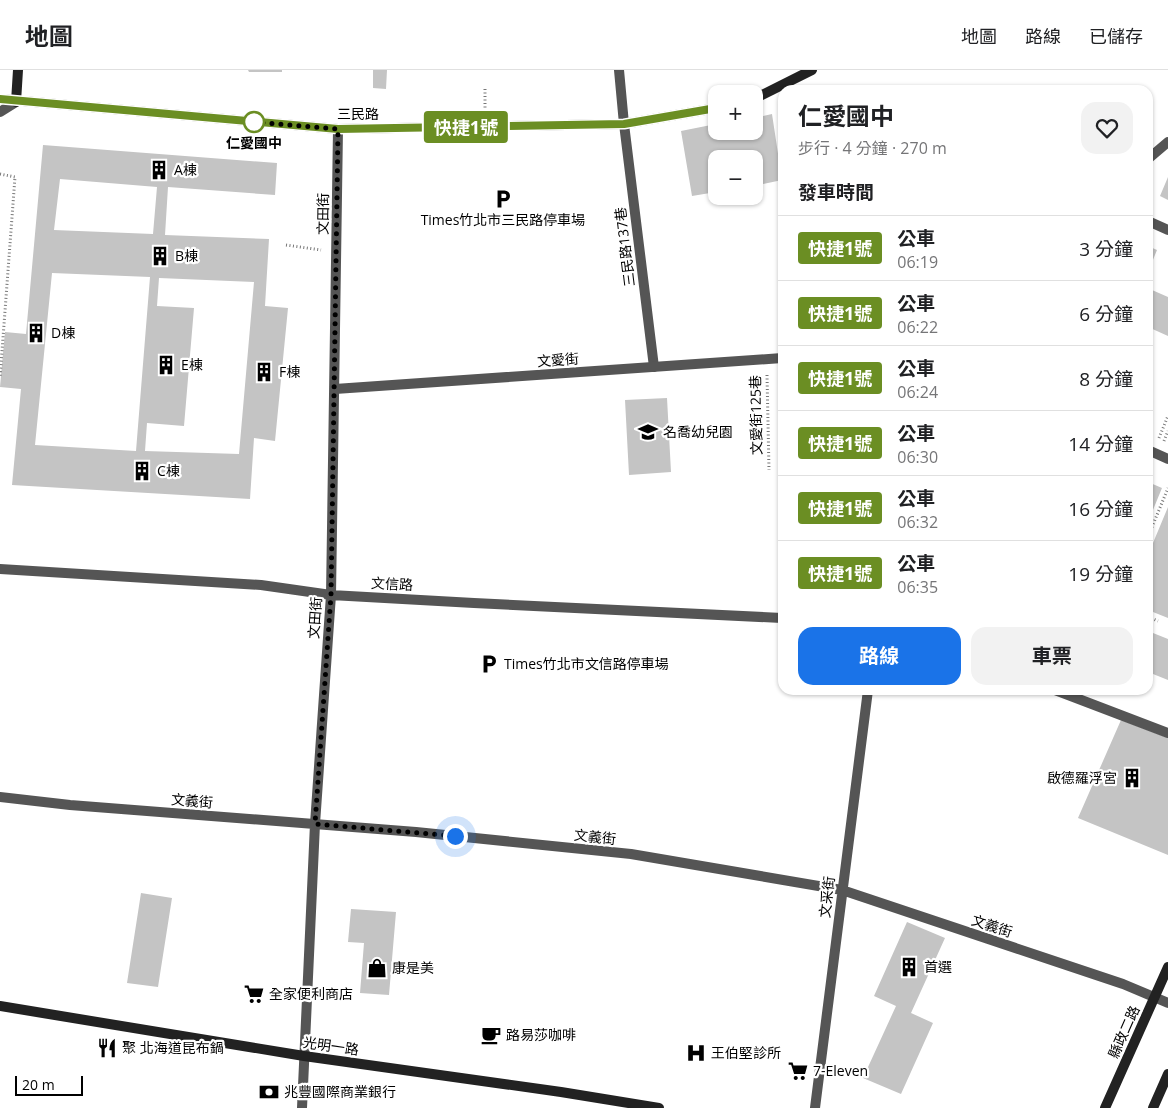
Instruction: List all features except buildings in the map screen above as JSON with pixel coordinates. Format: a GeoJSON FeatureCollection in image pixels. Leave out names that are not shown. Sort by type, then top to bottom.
{"type":"FeatureCollection","features":[{"type":"Feature","properties":{"kind":"street"},"geometry":{"type":"LineString","coordinates":[[0,112],[16,102],[18,70]]}},
{"type":"Feature","properties":{"kind":"street","name":"三民路137巷"},"geometry":{"type":"LineString","coordinates":[[619,70],[654,367]]}},
{"type":"Feature","properties":{"kind":"street"},"geometry":{"type":"LineString","coordinates":[[782,85],[812,70]]}},
{"type":"Feature","properties":{"kind":"street"},"geometry":{"type":"LineString","coordinates":[[763,94],[778,87]]}},
{"type":"Feature","properties":{"kind":"street","name":"三民路"},"geometry":{"type":"LineString","coordinates":[[0,99],[16,102],[338,129],[624,124],[708,109]]}},
{"type":"Feature","properties":{"kind":"street","name":"文田街"},"geometry":{"type":"LineString","coordinates":[[302,1108],[315,824],[331,595],[338,129]]}},
{"type":"Feature","properties":{"kind":"street"},"geometry":{"type":"LineString","coordinates":[[1153,154],[1168,142]]}},
{"type":"Feature","properties":{"kind":"street"},"geometry":{"type":"LineString","coordinates":[[1153,223],[1168,230]]}},
{"type":"Feature","properties":{"kind":"street","name":"文愛街"},"geometry":{"type":"LineString","coordinates":[[335,389],[778,358]]}},
{"type":"Feature","properties":{"kind":"street"},"geometry":{"type":"LineString","coordinates":[[1153,453],[1168,460]]}},
{"type":"Feature","properties":{"kind":"street","name":"文信路"},"geometry":{"type":"LineString","coordinates":[[0,569],[261,585],[331,595],[778,618]]}},
{"type":"Feature","properties":{"kind":"street","name":"文采街"},"geometry":{"type":"LineString","coordinates":[[815,1108],[867,695]]}},
{"type":"Feature","properties":{"kind":"street"},"geometry":{"type":"LineString","coordinates":[[1068,695],[1168,732]]}},
{"type":"Feature","properties":{"kind":"street","name":"文義街"},"geometry":{"type":"LineString","coordinates":[[0,797],[70,805],[416,832],[631,854],[842,890],[1123,984],[1168,1003]]}},
{"type":"Feature","properties":{"kind":"street","name":"縣政二路"},"geometry":{"type":"LineString","coordinates":[[1105,1108],[1168,967]]}},
{"type":"Feature","properties":{"kind":"street","name":"光明一路"},"geometry":{"type":"LineString","coordinates":[[0,1006],[304,1056],[561,1092],[659,1108]]}},
{"type":"Feature","properties":{"kind":"street"},"geometry":{"type":"LineString","coordinates":[[1153,1108],[1168,1074]]}},
{"type":"Feature","properties":{"kind":"path"},"geometry":{"type":"LineString","coordinates":[[485,89],[485,126]]}},
{"type":"Feature","properties":{"kind":"path"},"geometry":{"type":"LineString","coordinates":[[0,174],[16,177],[0,378]]}},
{"type":"Feature","properties":{"kind":"path"},"geometry":{"type":"LineString","coordinates":[[286,245],[336,253]]}},
{"type":"Feature","properties":{"kind":"path","name":"文愛街125巷"},"geometry":{"type":"LineString","coordinates":[[766,359],[769,470]]}},
{"type":"Feature","properties":{"kind":"path"},"geometry":{"type":"LineString","coordinates":[[1153,446],[1168,416]]}},
{"type":"Feature","properties":{"kind":"path"},"geometry":{"type":"LineString","coordinates":[[1153,525],[1168,488]]}},
{"type":"Feature","properties":{"kind":"path"},"geometry":{"type":"LineString","coordinates":[[1153,619],[1158,621]]}},
{"type":"Feature","properties":{"kind":"bus line","name":"快捷1號"},"geometry":{"type":"LineString","coordinates":[[0,99],[16,102],[338,129],[624,124],[708,109]]}},
{"type":"Feature","properties":{"kind":"place","name":"仁愛國中"},"geometry":{"type":"Point","coordinates":[254,122]}},
{"type":"Feature","properties":{"kind":"place","name":"A棟"},"geometry":{"type":"Point","coordinates":[159,170]}},
{"type":"Feature","properties":{"kind":"place","name":"Times竹北市三民路停車場"},"geometry":{"type":"Point","coordinates":[503,199]}},
{"type":"Feature","properties":{"kind":"place","name":"B棟"},"geometry":{"type":"Point","coordinates":[160,256]}},
{"type":"Feature","properties":{"kind":"place","name":"D棟"},"geometry":{"type":"Point","coordinates":[36,333]}},
{"type":"Feature","properties":{"kind":"place","name":"E棟"},"geometry":{"type":"Point","coordinates":[166,365]}},
{"type":"Feature","properties":{"kind":"place","name":"F棟"},"geometry":{"type":"Point","coordinates":[264,372]}},
{"type":"Feature","properties":{"kind":"place","name":"名喬幼兒園"},"geometry":{"type":"Point","coordinates":[648,432]}},
{"type":"Feature","properties":{"kind":"place","name":"C棟"},"geometry":{"type":"Point","coordinates":[142,471]}},
{"type":"Feature","properties":{"kind":"place","name":"Times竹北市文信路停車場"},"geometry":{"type":"Point","coordinates":[489,664]}},
{"type":"Feature","properties":{"kind":"place","name":"啟德羅浮宮"},"geometry":{"type":"Point","coordinates":[1132,778]}},
{"type":"Feature","properties":{"kind":"place","name":"首選"},"geometry":{"type":"Point","coordinates":[909,967]}},
{"type":"Feature","properties":{"kind":"place","name":"康是美"},"geometry":{"type":"Point","coordinates":[377,968]}},
{"type":"Feature","properties":{"kind":"place","name":"全家便利商店"},"geometry":{"type":"Point","coordinates":[254,994]}},
{"type":"Feature","properties":{"kind":"place","name":"路易莎咖啡"},"geometry":{"type":"Point","coordinates":[491,1035]}},
{"type":"Feature","properties":{"kind":"place","name":"聚 北海道昆布鍋"},"geometry":{"type":"Point","coordinates":[107,1048]}},
{"type":"Feature","properties":{"kind":"place","name":"王伯堅診所"},"geometry":{"type":"Point","coordinates":[696,1053]}},
{"type":"Feature","properties":{"kind":"place","name":"7-Eleven"},"geometry":{"type":"Point","coordinates":[798,1071]}},
{"type":"Feature","properties":{"kind":"place","name":"兆豐國際商業銀行"},"geometry":{"type":"Point","coordinates":[269,1092]}},
{"type":"Feature","properties":{"kind":"route"},"geometry":{"type":"LineString","coordinates":[[254,122],[338,129],[331,595],[315,824],[455,836]]}}]}
